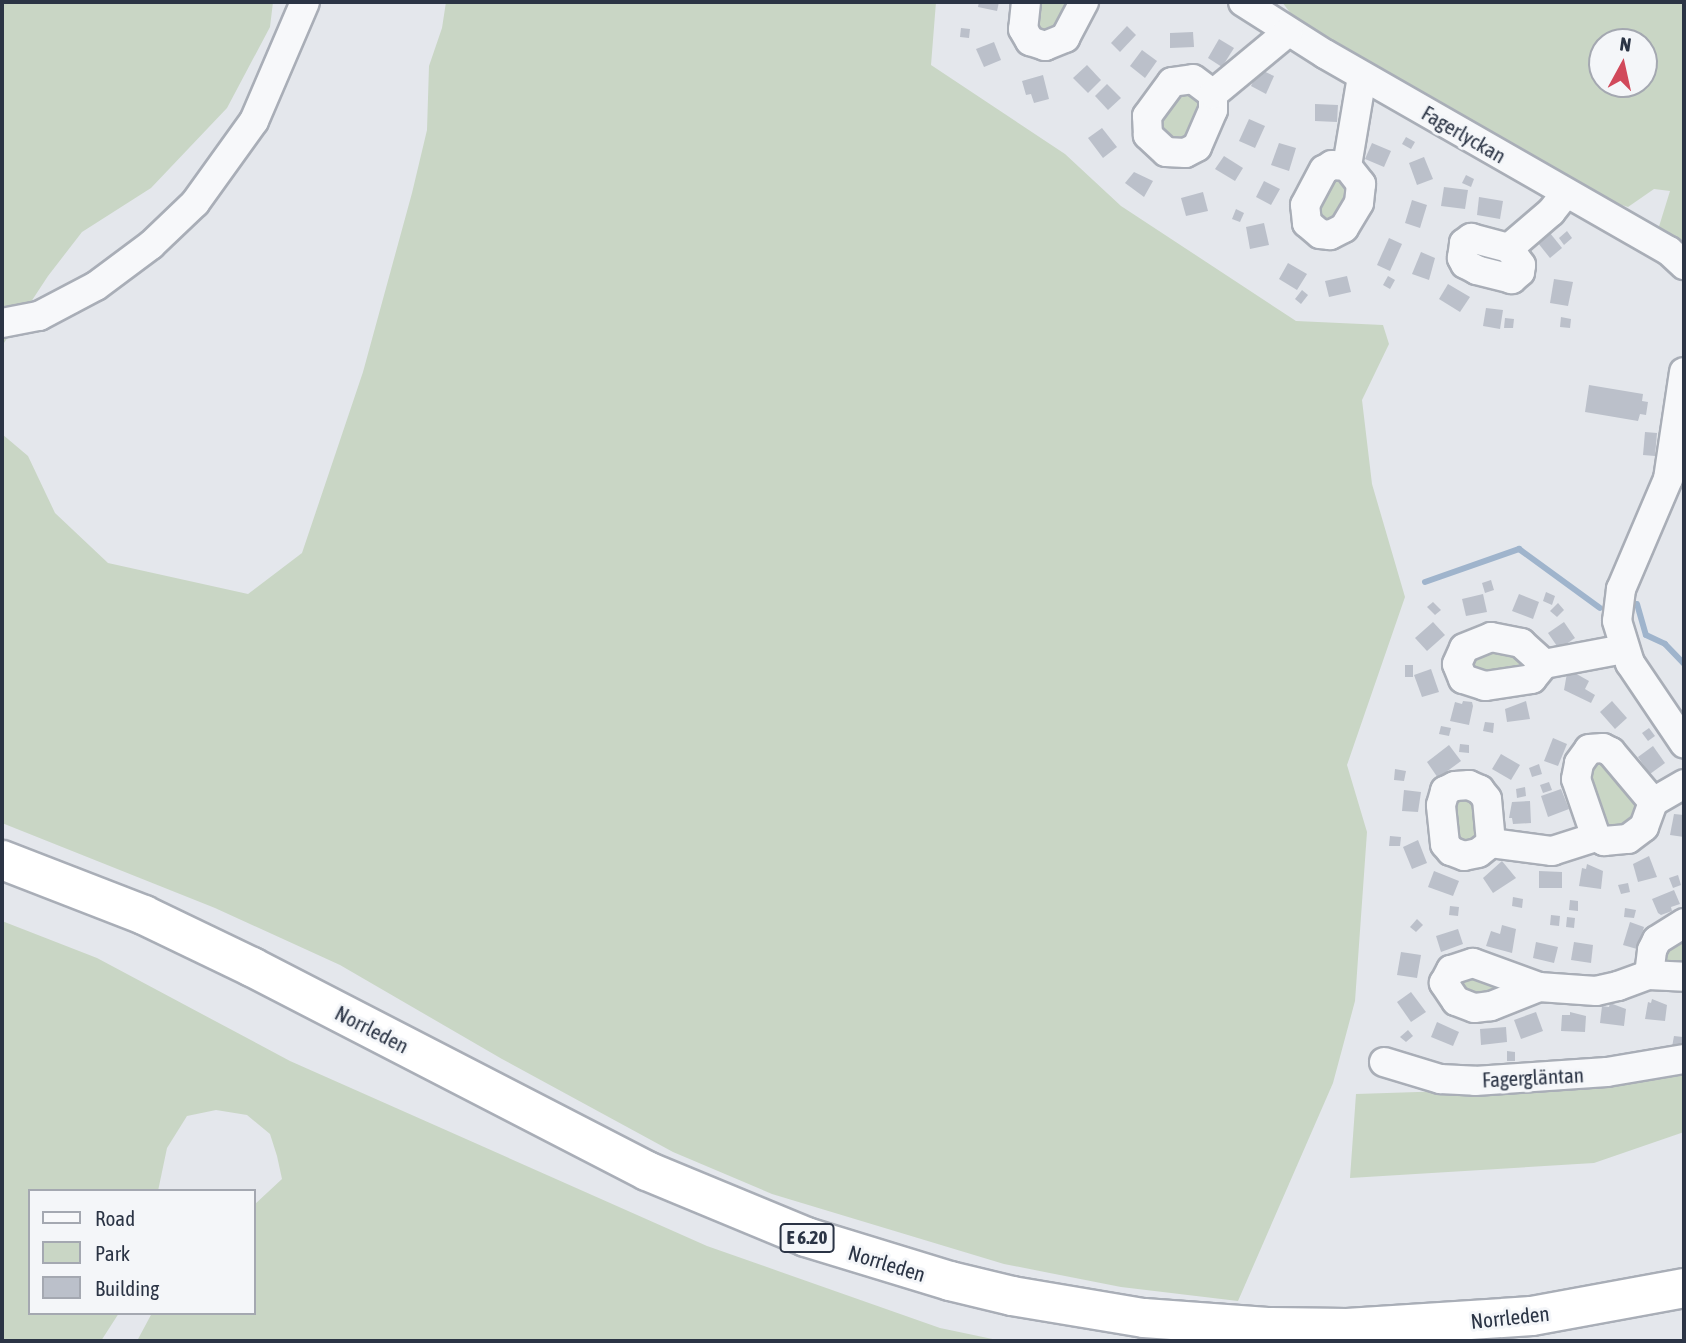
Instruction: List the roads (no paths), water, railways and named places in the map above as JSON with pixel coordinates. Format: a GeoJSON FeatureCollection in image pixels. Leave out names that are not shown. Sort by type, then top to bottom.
{"type":"FeatureCollection","features":[{"type":"Feature","properties":{"kind":"highway","name":"Norrleden"},"geometry":{"type":"LineString","coordinates":[[2,860],[144,915],[647,1171],[694,1192],[806,1237],[950,1281],[1012,1296],[1144,1318],[1271,1327],[1347,1328],[1532,1317],[1684,1288]]}},
{"type":"Feature","properties":{"kind":"street"},"geometry":{"type":"LineString","coordinates":[[2,323],[39,316],[96,286],[143,252],[195,203],[254,121],[305,2]]}},
{"type":"Feature","properties":{"kind":"street"},"geometry":{"type":"LineString","coordinates":[[1026,2],[1023,29],[1030,41],[1045,46],[1065,38],[1084,2]]}},
{"type":"Feature","properties":{"kind":"street","name":"Fagerlyckan"},"geometry":{"type":"LineString","coordinates":[[1244,2],[1289,33],[1362,76],[1669,251],[1684,265]]}},
{"type":"Feature","properties":{"kind":"street"},"geometry":{"type":"LineString","coordinates":[[1213,94],[1289,33]]}},
{"type":"Feature","properties":{"kind":"street"},"geometry":{"type":"LineString","coordinates":[[1346,166],[1362,76]]}},
{"type":"Feature","properties":{"kind":"street"},"geometry":{"type":"LineString","coordinates":[[1509,248],[1551,212],[1566,193]]}},
{"type":"Feature","properties":{"kind":"street"},"geometry":{"type":"LineString","coordinates":[[1684,372],[1668,479],[1618,601],[1617,621],[1624,649],[1643,685],[1684,743]]}},
{"type":"Feature","properties":{"kind":"street"},"geometry":{"type":"LineString","coordinates":[[1544,664],[1624,649]]}},
{"type":"Feature","properties":{"kind":"street"},"geometry":{"type":"LineString","coordinates":[[1653,802],[1611,752],[1603,747],[1588,749],[1579,763],[1576,779],[1596,837],[1604,841],[1628,839],[1644,827],[1653,802],[1684,784]]}},
{"type":"Feature","properties":{"kind":"street"},"geometry":{"type":"LineString","coordinates":[[1491,843],[1552,852],[1596,837]]}},
{"type":"Feature","properties":{"kind":"street"},"geometry":{"type":"LineString","coordinates":[[1648,975],[1652,950],[1657,940],[1684,923]]}},
{"type":"Feature","properties":{"kind":"street"},"geometry":{"type":"LineString","coordinates":[[1539,987],[1596,991],[1648,975],[1684,977]]}},
{"type":"Feature","properties":{"kind":"street","name":"Fagergläntan"},"geometry":{"type":"LineString","coordinates":[[1384,1062],[1440,1079],[1475,1081],[1607,1072],[1684,1059]]}},
{"type":"Feature","properties":{"kind":"waterway"},"geometry":{"type":"LineString","coordinates":[[1425,582],[1519,549],[1600,608]]}},
{"type":"Feature","properties":{"kind":"waterway"},"geometry":{"type":"LineString","coordinates":[[1637,604],[1646,635],[1665,644],[1684,664]]}}]}
